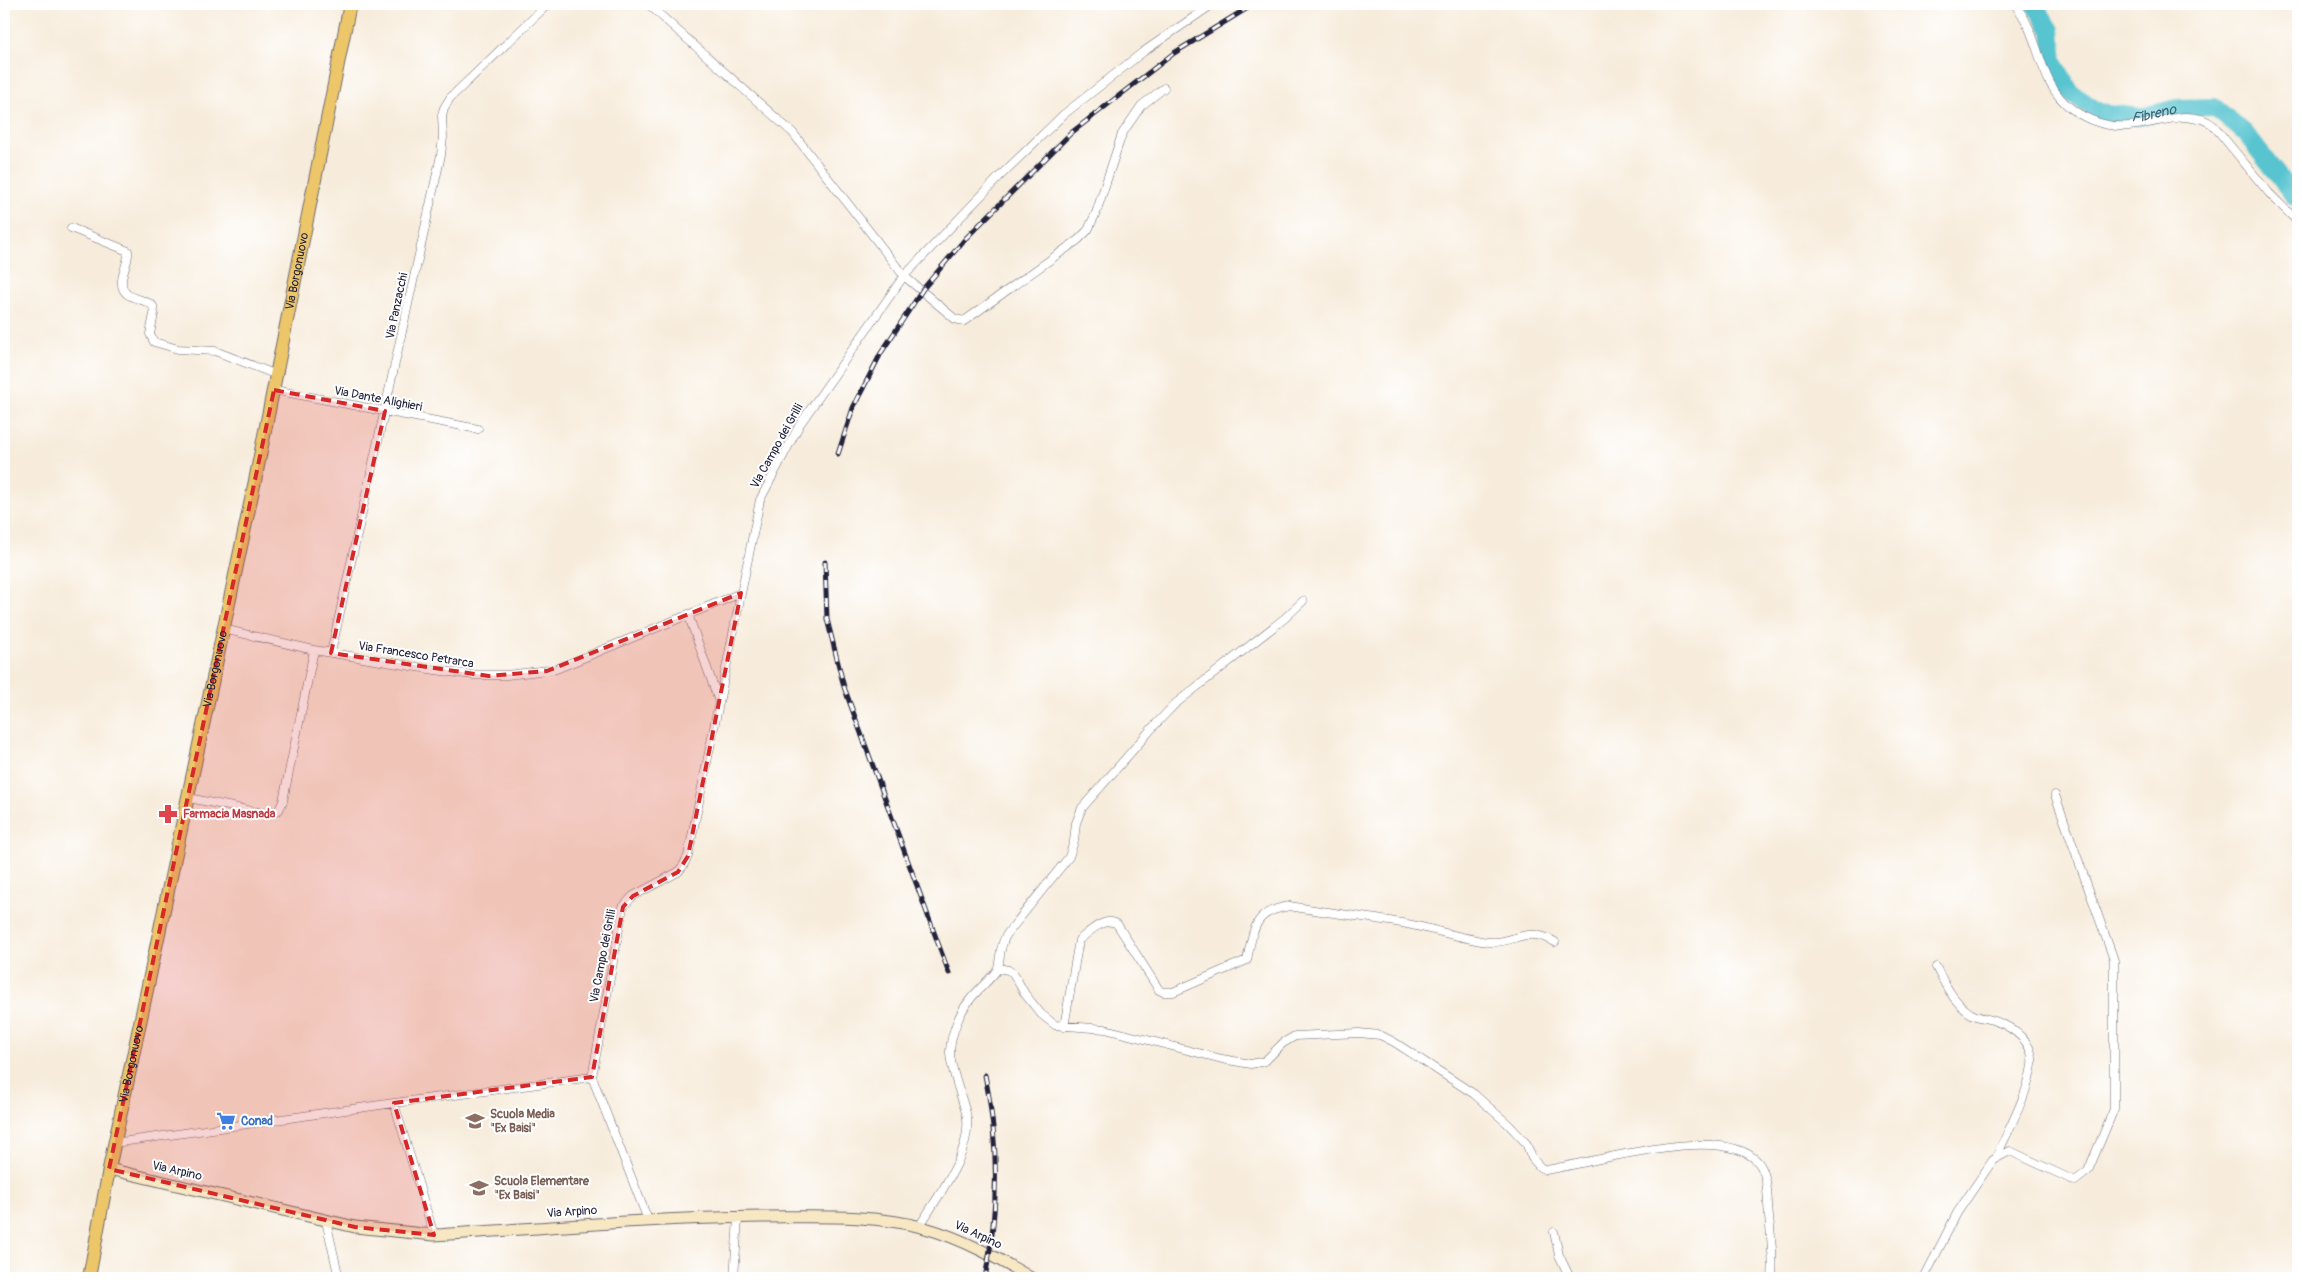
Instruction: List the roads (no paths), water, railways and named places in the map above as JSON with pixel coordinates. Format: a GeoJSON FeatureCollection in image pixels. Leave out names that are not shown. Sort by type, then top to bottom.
{"type":"FeatureCollection","features":[{"type":"Feature","properties":{"kind":"main road","name":"Via Borgonuovo"},"geometry":{"type":"LineString","coordinates":[[89,1278],[114,1143],[189,798],[274,390],[350,4]]}},
{"type":"Feature","properties":{"kind":"street","name":"Via Panzacchi"},"geometry":{"type":"LineString","coordinates":[[331,653],[441,155],[444,108],[450,98],[548,4]]}},
{"type":"Feature","properties":{"kind":"street"},"geometry":{"type":"LineString","coordinates":[[648,4],[793,133],[904,276],[939,307],[957,320],[962,321],[978,313],[1078,240],[1088,230],[1096,213],[1122,134],[1141,106],[1164,88]]}},
{"type":"Feature","properties":{"kind":"street","name":"Via Campo dei Grilli"},"geometry":{"type":"LineString","coordinates":[[592,1077],[621,911],[631,898],[676,873],[685,863],[759,502],[782,455],[810,408],[904,276],[1002,174],[1063,115],[1143,52],[1213,4]]}},
{"type":"Feature","properties":{"kind":"street"},"geometry":{"type":"LineString","coordinates":[[2014,4],[2027,22],[2047,79],[2059,97],[2070,107],[2091,120],[2116,126],[2136,126],[2191,116],[2206,120],[2214,126],[2269,193],[2298,222]]}},
{"type":"Feature","properties":{"kind":"street"},"geometry":{"type":"LineString","coordinates":[[71,228],[128,250],[129,256],[122,285],[128,294],[147,301],[153,306],[154,314],[150,334],[154,342],[174,348],[215,351],[277,375]]}},
{"type":"Feature","properties":{"kind":"street","name":"Via Dante Alighieri"},"geometry":{"type":"LineString","coordinates":[[274,390],[478,429]]}},
{"type":"Feature","properties":{"kind":"street","name":"Via Francesco Petrarca"},"geometry":{"type":"LineString","coordinates":[[223,629],[314,650],[466,674],[496,675],[542,672],[560,667],[741,592]]}},
{"type":"Feature","properties":{"kind":"street"},"geometry":{"type":"LineString","coordinates":[[919,1227],[950,1175],[968,1136],[967,1116],[950,1054],[956,1027],[968,1002],[998,968],[1000,951],[1005,937],[1069,857],[1074,841],[1077,819],[1090,798],[1175,704],[1278,624],[1303,601]]}},
{"type":"Feature","properties":{"kind":"street"},"geometry":{"type":"LineString","coordinates":[[688,614],[719,701]]}},
{"type":"Feature","properties":{"kind":"street"},"geometry":{"type":"LineString","coordinates":[[189,798],[267,814],[279,810],[283,801],[314,650]]}},
{"type":"Feature","properties":{"kind":"street"},"geometry":{"type":"LineString","coordinates":[[1996,1158],[2010,1151],[2074,1181],[2088,1170],[2114,1109],[2114,960],[2055,795]]}},
{"type":"Feature","properties":{"kind":"street"},"geometry":{"type":"LineString","coordinates":[[1064,1027],[1079,940],[1107,922],[1112,921],[1117,924],[1159,990],[1163,992],[1173,992],[1247,960],[1251,940],[1264,913],[1275,908],[1290,906],[1404,924],[1489,942],[1504,942],[1517,936],[1531,934],[1555,942]]}},
{"type":"Feature","properties":{"kind":"street"},"geometry":{"type":"LineString","coordinates":[[1924,1278],[1957,1213],[1996,1158],[2029,1080],[2033,1063],[2031,1050],[2018,1034],[1996,1022],[1970,1014],[1960,1005],[1943,981],[1936,967]]}},
{"type":"Feature","properties":{"kind":"street"},"geometry":{"type":"LineString","coordinates":[[998,968],[1013,973],[1025,994],[1043,1017],[1052,1024],[1064,1027],[1105,1029],[1222,1059],[1251,1064],[1265,1061],[1283,1043],[1295,1036],[1359,1033],[1380,1035],[1394,1042],[1474,1094],[1508,1124],[1526,1143],[1532,1158],[1540,1168],[1546,1170],[1680,1145],[1709,1144],[1740,1150],[1757,1161],[1765,1179],[1772,1249],[1772,1278]]}},
{"type":"Feature","properties":{"kind":"street"},"geometry":{"type":"LineString","coordinates":[[114,1143],[592,1077],[648,1220]]}},
{"type":"Feature","properties":{"kind":"street"},"geometry":{"type":"LineString","coordinates":[[394,1103],[434,1235]]}},
{"type":"Feature","properties":{"kind":"street","name":"Via Arpino"},"geometry":{"type":"LineString","coordinates":[[109,1169],[326,1221],[374,1230],[434,1235],[648,1220],[854,1218],[889,1221],[919,1227],[970,1244],[1031,1278]]}},
{"type":"Feature","properties":{"kind":"street"},"geometry":{"type":"LineString","coordinates":[[734,1278],[738,1218]]}},
{"type":"Feature","properties":{"kind":"street"},"geometry":{"type":"LineString","coordinates":[[326,1221],[339,1278]]}},
{"type":"Feature","properties":{"kind":"street"},"geometry":{"type":"LineString","coordinates":[[1554,1232],[1560,1255],[1570,1278]]}},
{"type":"Feature","properties":{"kind":"waterway","name":"Fibreno"},"geometry":{"type":"LineString","coordinates":[[2034,4],[2051,30],[2054,62],[2071,93],[2099,112],[2139,117],[2177,108],[2214,107],[2245,133],[2298,199]]}},
{"type":"Feature","properties":{"kind":"railway"},"geometry":{"type":"LineString","coordinates":[[838,454],[853,408],[881,353],[923,289],[965,239],[1071,133],[1174,53],[1254,4]]}},
{"type":"Feature","properties":{"kind":"railway"},"geometry":{"type":"LineString","coordinates":[[825,562],[827,619],[844,687],[949,973]]}},
{"type":"Feature","properties":{"kind":"railway"},"geometry":{"type":"LineString","coordinates":[[985,1075],[993,1126],[996,1176],[993,1227],[985,1278]]}},
{"type":"Feature","properties":{"kind":"place","name":"Farmacia Masnada"},"geometry":{"type":"Point","coordinates":[168,814]}},
{"type":"Feature","properties":{"kind":"place","name":"Conad"},"geometry":{"type":"Point","coordinates":[226,1121]}},
{"type":"Feature","properties":{"kind":"place","name":"Scuola Media \"Ex Baisi\""},"geometry":{"type":"Point","coordinates":[475,1121]}},
{"type":"Feature","properties":{"kind":"place","name":"Scuola Elementare \"Ex Baisi\""},"geometry":{"type":"Point","coordinates":[479,1188]}}]}
